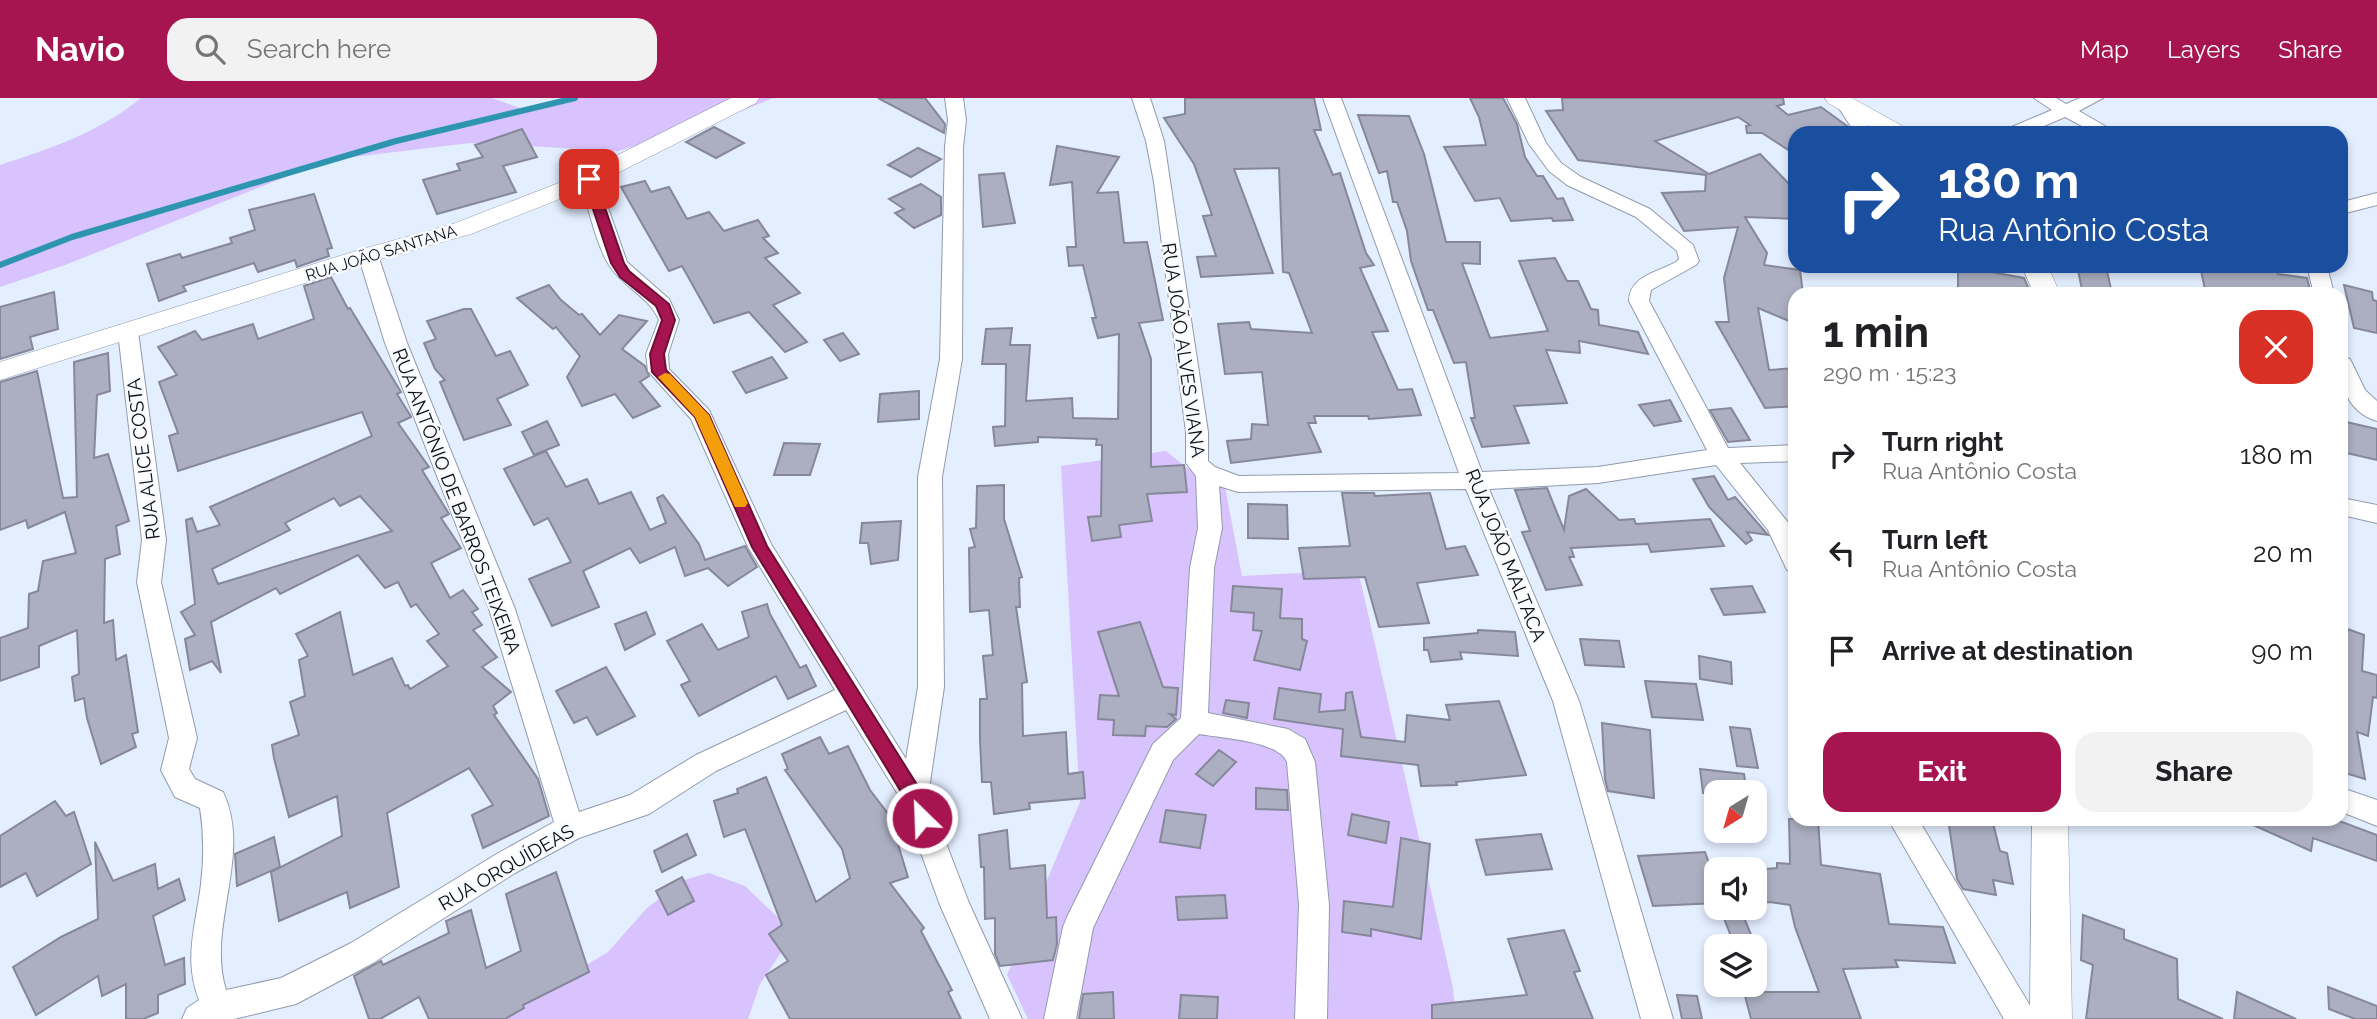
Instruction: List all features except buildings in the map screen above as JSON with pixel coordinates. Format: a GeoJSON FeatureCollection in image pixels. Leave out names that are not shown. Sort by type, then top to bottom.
{"type":"FeatureCollection","features":[{"type":"Feature","properties":{"kind":"street","name":"RUA JOÃO SANTANA"},"geometry":{"type":"LineString","coordinates":[[0,371],[368,255],[462,229],[589,179],[748,98]]}},
{"type":"Feature","properties":{"kind":"street"},"geometry":{"type":"LineString","coordinates":[[914,796],[931,687],[930,477],[951,359],[954,147],[957,120],[954,98]]}},
{"type":"Feature","properties":{"kind":"street","name":"RUA JOÃO ALVES VIANA"},"geometry":{"type":"LineString","coordinates":[[1141,98],[1155,141],[1163,182],[1197,432],[1197,463],[1207,473],[1238,484],[1474,481],[1598,475],[1721,456],[1788,453]]}},
{"type":"Feature","properties":{"kind":"street","name":"RUA JOÃO MALTACA"},"geometry":{"type":"LineString","coordinates":[[1332,98],[1474,481],[1566,701],[1657,1019]]}},
{"type":"Feature","properties":{"kind":"street"},"geometry":{"type":"LineString","coordinates":[[1516,98],[1538,144],[1555,167],[1574,181],[1643,213],[1686,249],[1689,261],[1680,270],[1647,282],[1639,291],[1639,302],[1721,456],[1779,525],[1788,545]]}},
{"type":"Feature","properties":{"kind":"street"},"geometry":{"type":"LineString","coordinates":[[2043,98],[2095,126]]}},
{"type":"Feature","properties":{"kind":"street"},"geometry":{"type":"LineString","coordinates":[[2029,126],[2094,98]]}},
{"type":"Feature","properties":{"kind":"street"},"geometry":{"type":"LineString","coordinates":[[1840,100],[1859,126]]}},
{"type":"Feature","properties":{"kind":"street"},"geometry":{"type":"LineString","coordinates":[[1840,100],[1886,126]]}},
{"type":"Feature","properties":{"kind":"street"},"geometry":{"type":"LineString","coordinates":[[589,179],[617,263],[625,274],[662,304],[666,312],[668,320],[657,354],[659,372],[701,415],[760,547],[914,796],[955,905],[1006,1019]]}},
{"type":"Feature","properties":{"kind":"street"},"geometry":{"type":"LineString","coordinates":[[2348,206],[2377,199]]}},
{"type":"Feature","properties":{"kind":"street","name":"RUA ANTÔNIO DE BARROS TEIXEIRA"},"geometry":{"type":"LineString","coordinates":[[368,255],[396,343],[502,609],[570,828]]}},
{"type":"Feature","properties":{"kind":"street","name":"RUA ALICE COSTA"},"geometry":{"type":"LineString","coordinates":[[128,332],[154,540],[149,582],[183,738],[175,770],[185,788],[213,802],[218,828],[216,884],[205,947],[211,1015]]}},
{"type":"Feature","properties":{"kind":"street"},"geometry":{"type":"LineString","coordinates":[[2348,377],[2356,394],[2377,413]]}},
{"type":"Feature","properties":{"kind":"street"},"geometry":{"type":"LineString","coordinates":[[1060,1019],[1078,927],[1163,752],[1194,722],[1202,568],[1210,528],[1207,473]]}},
{"type":"Feature","properties":{"kind":"street"},"geometry":{"type":"LineString","coordinates":[[2348,508],[2377,514]]}},
{"type":"Feature","properties":{"kind":"street","name":"RUA ORQUÍDEAS"},"geometry":{"type":"LineString","coordinates":[[211,1015],[285,993],[362,953],[505,864],[570,828],[639,805],[706,763],[851,695]]}},
{"type":"Feature","properties":{"kind":"street"},"geometry":{"type":"LineString","coordinates":[[1194,722],[1278,737],[1295,747],[1301,762],[1314,905],[1311,1019]]}},
{"type":"Feature","properties":{"kind":"street"},"geometry":{"type":"LineString","coordinates":[[2348,802],[2377,813]]}},
{"type":"Feature","properties":{"kind":"street"},"geometry":{"type":"LineString","coordinates":[[1906,826],[2022,1019]]}},
{"type":"Feature","properties":{"kind":"street"},"geometry":{"type":"LineString","coordinates":[[2050,826],[2052,1019]]}},
{"type":"Feature","properties":{"kind":"shaded area"},"geometry":{"type":"Polygon","coordinates":[[[141,98],[492,98],[523,109],[571,98],[773,98],[702,127],[618,151],[470,143],[328,160],[65,265],[0,287],[0,165],[56,146],[91,130],[141,98]]]}},
{"type":"Feature","properties":{"kind":"shaded area"},"geometry":{"type":"Polygon","coordinates":[[[1166,451],[1187,468],[1224,482],[1242,576],[1358,570],[1453,988],[1456,1019],[1028,1019],[1007,975],[1080,802],[1061,466],[1166,451]]]}},
{"type":"Feature","properties":{"kind":"shaded area"},"geometry":{"type":"Polygon","coordinates":[[[709,873],[745,886],[794,933],[760,984],[748,1019],[498,1019],[608,952],[647,908],[684,880],[709,873]]]}},
{"type":"Feature","properties":{"kind":"waterway"},"geometry":{"type":"LineString","coordinates":[[0,265],[72,237],[396,141],[575,98]]}},
{"type":"Feature","properties":{"kind":"slow traffic"},"geometry":{"type":"LineString","coordinates":[[665,377],[701,415],[740,503]]}},
{"type":"Feature","properties":{"kind":"route"},"geometry":{"type":"LineString","coordinates":[[589,179],[617,263],[625,274],[662,304],[668,320],[657,354],[659,372],[701,415],[760,547],[914,796],[922,818]]}}]}
